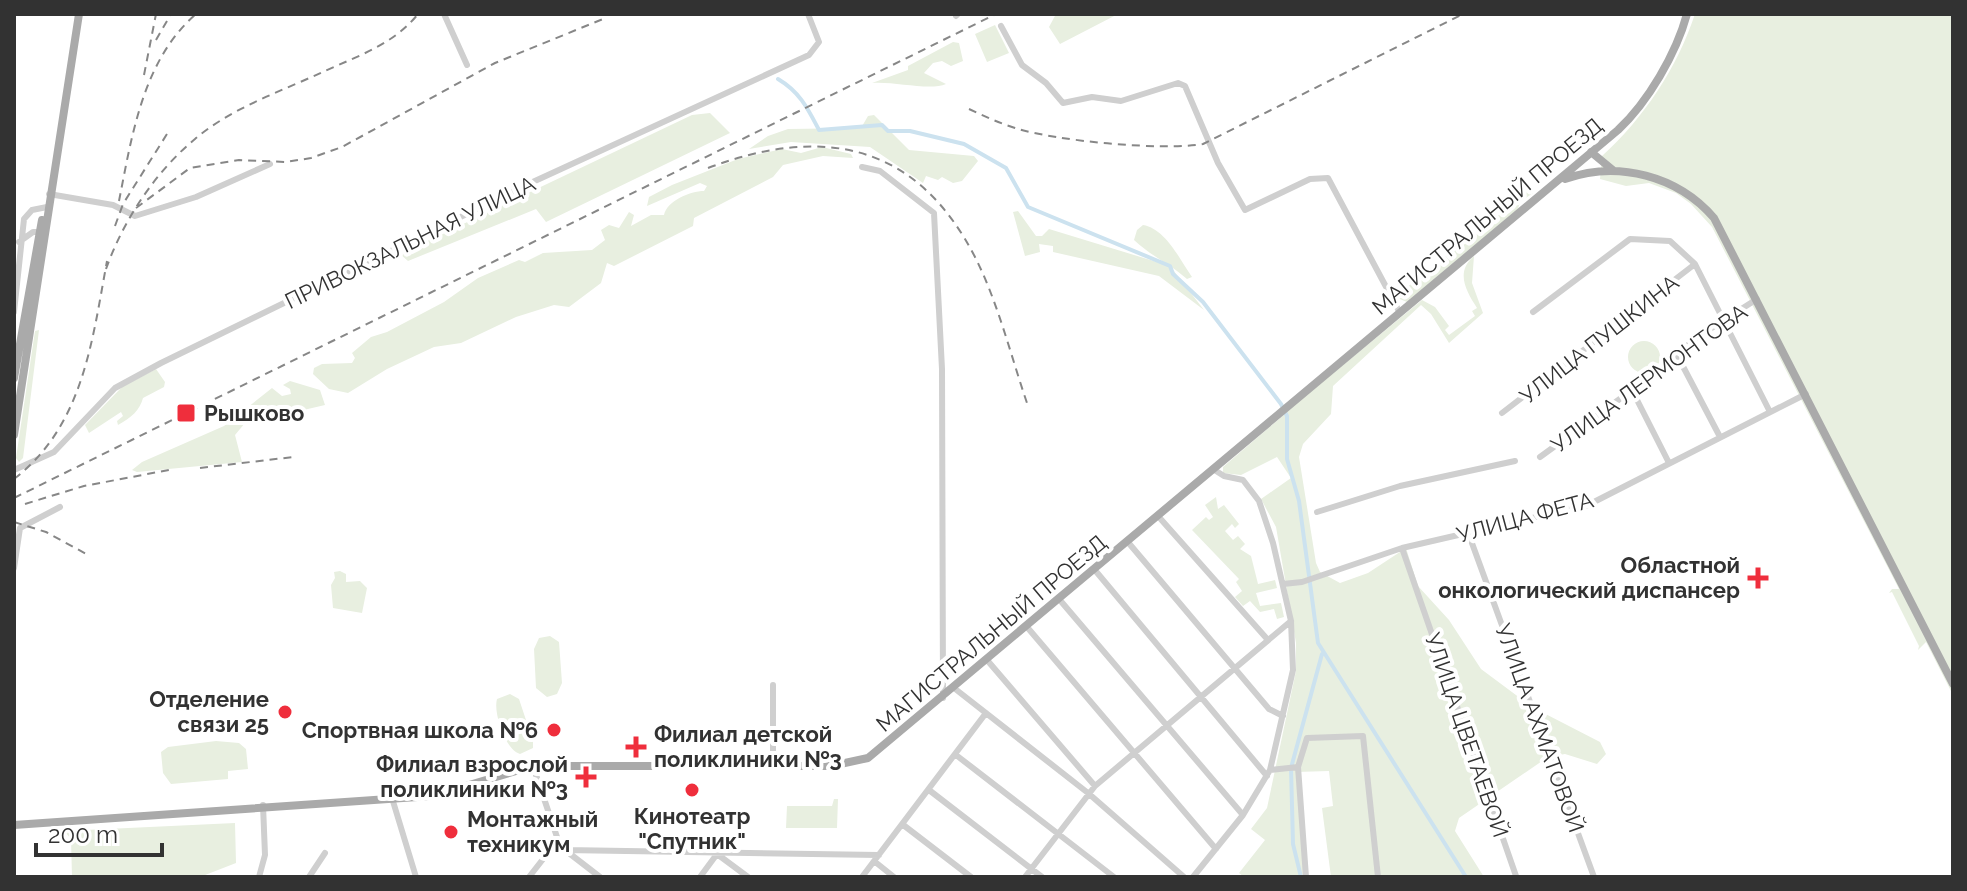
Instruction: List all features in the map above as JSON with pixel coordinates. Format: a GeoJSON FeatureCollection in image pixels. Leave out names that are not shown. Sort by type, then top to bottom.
{"type":"FeatureCollection","features":[{"type":"Feature","properties":{"kind":"main road"},"geometry":{"type":"LineString","coordinates":[[14,378],[79,14]]}},
{"type":"Feature","properties":{"kind":"main road","name":"МАГИСТРАЛЬНЫЙ ПРОЕЗД"},"geometry":{"type":"LineString","coordinates":[[14,825],[263,805],[432,796],[533,766],[834,766],[861,762],[896,738],[1624,124],[1675,48],[1687,14]]}},
{"type":"Feature","properties":{"kind":"main road"},"geometry":{"type":"LineString","coordinates":[[1591,152],[1615,171]]}},
{"type":"Feature","properties":{"kind":"main road"},"geometry":{"type":"LineString","coordinates":[[1580,162],[1599,173]]}},
{"type":"Feature","properties":{"kind":"main road"},"geometry":{"type":"LineString","coordinates":[[1557,182],[1615,171],[1659,178],[1696,199],[1720,228],[1953,684]]}},
{"type":"Feature","properties":{"kind":"main road"},"geometry":{"type":"LineString","coordinates":[[14,435],[41,232]]}},
{"type":"Feature","properties":{"kind":"street"},"geometry":{"type":"LineString","coordinates":[[444,14],[467,65]]}},
{"type":"Feature","properties":{"kind":"street","name":"ПРИВОКЗАЛЬНАЯ УЛИЦА"},"geometry":{"type":"LineString","coordinates":[[14,470],[54,452],[115,388],[161,363],[524,186],[809,55],[818,47],[818,39],[808,14]]}},
{"type":"Feature","properties":{"kind":"street"},"geometry":{"type":"LineString","coordinates":[[1001,26],[1022,65],[1046,83],[1063,103],[1092,97],[1121,101],[1178,83],[1185,86],[1218,163],[1245,210],[1310,179],[1328,178],[1400,313]]}},
{"type":"Feature","properties":{"kind":"street"},"geometry":{"type":"LineString","coordinates":[[49,194],[113,205],[135,216],[196,197],[270,164]]}},
{"type":"Feature","properties":{"kind":"street"},"geometry":{"type":"LineString","coordinates":[[862,167],[880,171],[934,213],[942,369],[943,698]]}},
{"type":"Feature","properties":{"kind":"street"},"geometry":{"type":"LineString","coordinates":[[14,312],[19,242],[26,215],[32,210],[46,207]]}},
{"type":"Feature","properties":{"kind":"street"},"geometry":{"type":"LineString","coordinates":[[19,242],[41,232]]}},
{"type":"Feature","properties":{"kind":"street"},"geometry":{"type":"LineString","coordinates":[[1533,312],[1630,239],[1670,241],[1695,264],[1770,412]]}},
{"type":"Feature","properties":{"kind":"street","name":"УЛИЦА ПУШКИНА"},"geometry":{"type":"LineString","coordinates":[[1502,413],[1695,264]]}},
{"type":"Feature","properties":{"kind":"street","name":"УЛИЦА ЛЕРМОНТОВА"},"geometry":{"type":"LineString","coordinates":[[1540,457],[1724,318],[1757,299]]}},
{"type":"Feature","properties":{"kind":"street"},"geometry":{"type":"LineString","coordinates":[[1677,355],[1719,435]]}},
{"type":"Feature","properties":{"kind":"street"},"geometry":{"type":"LineString","coordinates":[[1632,390],[1668,461]]}},
{"type":"Feature","properties":{"kind":"street","name":"УЛИЦА ФЕТА"},"geometry":{"type":"LineString","coordinates":[[1283,584],[1302,582],[1402,548],[1469,535],[1588,505],[1719,435],[1806,394]]}},
{"type":"Feature","properties":{"kind":"street"},"geometry":{"type":"LineString","coordinates":[[1317,512],[1400,486],[1515,461]]}},
{"type":"Feature","properties":{"kind":"street"},"geometry":{"type":"LineString","coordinates":[[1193,877],[1243,815],[1269,773],[1293,670],[1291,621],[1270,531],[1252,489],[1243,480],[1224,476],[1213,469]]}},
{"type":"Feature","properties":{"kind":"street"},"geometry":{"type":"LineString","coordinates":[[14,568],[20,528],[60,507]]}},
{"type":"Feature","properties":{"kind":"street"},"geometry":{"type":"LineString","coordinates":[[1158,516],[1268,640]]}},
{"type":"Feature","properties":{"kind":"street","name":"УЛИЦА АХМАТОВОЙ"},"geometry":{"type":"LineString","coordinates":[[1469,535],[1594,877]]}},
{"type":"Feature","properties":{"kind":"street"},"geometry":{"type":"LineString","coordinates":[[1127,541],[1272,712],[1283,716]]}},
{"type":"Feature","properties":{"kind":"street","name":"УЛИЦА ЦВЕТАЕВОЙ"},"geometry":{"type":"LineString","coordinates":[[1402,548],[1516,876]]}},
{"type":"Feature","properties":{"kind":"street"},"geometry":{"type":"LineString","coordinates":[[1094,569],[1200,697],[1269,773]]}},
{"type":"Feature","properties":{"kind":"street"},"geometry":{"type":"LineString","coordinates":[[1059,599],[1243,815]]}},
{"type":"Feature","properties":{"kind":"street"},"geometry":{"type":"LineString","coordinates":[[1025,877],[1095,786],[1291,621]]}},
{"type":"Feature","properties":{"kind":"street"},"geometry":{"type":"LineString","coordinates":[[1027,627],[1216,849]]}},
{"type":"Feature","properties":{"kind":"street"},"geometry":{"type":"LineString","coordinates":[[987,660],[1095,786]]}},
{"type":"Feature","properties":{"kind":"street"},"geometry":{"type":"LineString","coordinates":[[773,685],[773,766]]}},
{"type":"Feature","properties":{"kind":"street"},"geometry":{"type":"LineString","coordinates":[[954,688],[1088,793],[1184,877]]}},
{"type":"Feature","properties":{"kind":"street"},"geometry":{"type":"LineString","coordinates":[[862,877],[986,713]]}},
{"type":"Feature","properties":{"kind":"street"},"geometry":{"type":"LineString","coordinates":[[1306,877],[1298,767],[1307,738],[1363,736],[1378,877]]}},
{"type":"Feature","properties":{"kind":"street"},"geometry":{"type":"LineString","coordinates":[[956,755],[1114,877]]}},
{"type":"Feature","properties":{"kind":"street"},"geometry":{"type":"LineString","coordinates":[[533,766],[558,840],[565,850],[600,877]]}},
{"type":"Feature","properties":{"kind":"street"},"geometry":{"type":"LineString","coordinates":[[1269,773],[1298,767]]}},
{"type":"Feature","properties":{"kind":"street"},"geometry":{"type":"LineString","coordinates":[[929,790],[1042,877]]}},
{"type":"Feature","properties":{"kind":"street"},"geometry":{"type":"LineString","coordinates":[[392,798],[416,877]]}},
{"type":"Feature","properties":{"kind":"street"},"geometry":{"type":"LineString","coordinates":[[259,877],[265,855],[263,805]]}},
{"type":"Feature","properties":{"kind":"street"},"geometry":{"type":"LineString","coordinates":[[902,824],[971,877]]}},
{"type":"Feature","properties":{"kind":"street"},"geometry":{"type":"LineString","coordinates":[[527,876],[558,840]]}},
{"type":"Feature","properties":{"kind":"street"},"geometry":{"type":"LineString","coordinates":[[565,850],[876,858],[894,877]]}},
{"type":"Feature","properties":{"kind":"street"},"geometry":{"type":"LineString","coordinates":[[309,877],[325,853]]}},
{"type":"Feature","properties":{"kind":"street"},"geometry":{"type":"LineString","coordinates":[[700,877],[717,854]]}},
{"type":"Feature","properties":{"kind":"street"},"geometry":{"type":"LineString","coordinates":[[717,854],[748,877]]}},
{"type":"Feature","properties":{"kind":"green space"},"geometry":{"type":"Polygon","coordinates":[[[1056,14],[1118,14],[1060,44],[1049,27],[1056,14]]]}},
{"type":"Feature","properties":{"kind":"green space"},"geometry":{"type":"Polygon","coordinates":[[[1695,14],[1953,14],[1953,695],[1926,642],[1918,650],[1919,646],[1892,592],[1889,593],[1892,589],[1899,589],[1712,227],[1676,193],[1649,183],[1626,186],[1600,179],[1602,156],[1632,125],[1658,91],[1679,54],[1695,14]]]}},
{"type":"Feature","properties":{"kind":"green space"},"geometry":{"type":"Polygon","coordinates":[[[995,25],[1009,53],[987,62],[975,34],[995,25]]]}},
{"type":"Feature","properties":{"kind":"green space"},"geometry":{"type":"Polygon","coordinates":[[[953,42],[959,43],[963,61],[951,66],[942,61],[933,63],[924,73],[946,84],[931,87],[872,83],[908,70],[908,66],[953,42]]]}},
{"type":"Feature","properties":{"kind":"green space"},"geometry":{"type":"Polygon","coordinates":[[[710,113],[730,133],[546,222],[536,209],[408,261],[400,254],[692,115],[710,113]]]}},
{"type":"Feature","properties":{"kind":"green space"},"geometry":{"type":"Polygon","coordinates":[[[874,115],[909,150],[974,156],[978,161],[962,181],[953,183],[942,177],[938,180],[926,176],[923,183],[870,147],[791,142],[749,149],[768,136],[788,129],[861,128],[868,116],[874,115]]]}},
{"type":"Feature","properties":{"kind":"green space"},"geometry":{"type":"Polygon","coordinates":[[[822,147],[851,154],[853,158],[823,156],[783,165],[773,177],[694,218],[693,226],[614,266],[607,263],[601,283],[569,307],[554,305],[516,317],[461,343],[434,347],[387,369],[348,393],[329,389],[313,374],[314,368],[322,364],[352,363],[355,358],[352,353],[371,337],[387,332],[444,302],[478,278],[543,253],[592,250],[605,240],[601,230],[609,225],[619,228],[629,212],[634,215],[631,226],[651,215],[664,215],[674,201],[704,191],[707,186],[700,183],[647,206],[649,197],[672,185],[738,159],[782,149],[801,153],[822,147]]]}},
{"type":"Feature","properties":{"kind":"green space"},"geometry":{"type":"Polygon","coordinates":[[[1526,187],[1533,193],[1520,202],[1518,209],[1407,302],[1395,297],[1447,255],[1443,248],[1453,242],[1457,248],[1518,200],[1512,192],[1526,187]]]}},
{"type":"Feature","properties":{"kind":"green space"},"geometry":{"type":"Polygon","coordinates":[[[1018,211],[1036,236],[1042,236],[1049,229],[1170,266],[1204,310],[1159,276],[1053,252],[1053,246],[1039,244],[1040,252],[1025,256],[1013,212],[1018,211]]]}},
{"type":"Feature","properties":{"kind":"green space"},"geometry":{"type":"Polygon","coordinates":[[[1143,225],[1159,232],[1192,277],[1187,279],[1134,240],[1137,230],[1143,225]]]}},
{"type":"Feature","properties":{"kind":"green space"},"geometry":{"type":"Polygon","coordinates":[[[1474,256],[1472,283],[1483,313],[1449,343],[1431,314],[1421,305],[1333,386],[1331,414],[1303,444],[1299,457],[1316,563],[1320,572],[1340,583],[1368,573],[1406,548],[1418,586],[1449,620],[1481,669],[1532,707],[1600,742],[1606,754],[1597,764],[1565,754],[1548,757],[1459,818],[1455,831],[1484,877],[1331,877],[1322,808],[1333,806],[1329,771],[1296,772],[1304,877],[1244,877],[1239,873],[1265,840],[1251,829],[1267,808],[1296,671],[1296,643],[1276,527],[1261,499],[1291,478],[1277,457],[1241,475],[1223,473],[1223,467],[1285,414],[1288,432],[1286,412],[1422,300],[1435,307],[1449,326],[1445,330],[1449,335],[1475,316],[1472,311],[1477,308],[1464,282],[1465,268],[1474,256]]]}},
{"type":"Feature","properties":{"kind":"green space"},"geometry":{"type":"Polygon","coordinates":[[[39,330],[23,458],[19,462],[16,458],[35,331],[39,330]]]}},
{"type":"Feature","properties":{"kind":"green space"},"geometry":{"type":"Polygon","coordinates":[[[1644,341],[1655,346],[1660,357],[1655,368],[1644,373],[1633,368],[1628,357],[1633,346],[1644,341]]]}},
{"type":"Feature","properties":{"kind":"green space"},"geometry":{"type":"Polygon","coordinates":[[[156,369],[165,382],[164,387],[143,398],[137,410],[123,422],[118,425],[117,421],[123,416],[121,412],[89,433],[85,425],[122,387],[156,369]]]}},
{"type":"Feature","properties":{"kind":"green space"},"geometry":{"type":"Polygon","coordinates":[[[290,381],[320,390],[325,405],[265,419],[260,416],[245,423],[235,435],[242,462],[132,470],[142,462],[224,426],[272,388],[282,396],[291,394],[290,389],[283,385],[290,381]]]}},
{"type":"Feature","properties":{"kind":"green space"},"geometry":{"type":"Polygon","coordinates":[[[1216,497],[1218,509],[1224,505],[1239,524],[1235,528],[1232,524],[1225,531],[1233,540],[1238,536],[1245,544],[1240,549],[1251,556],[1258,584],[1275,580],[1277,588],[1256,593],[1260,606],[1281,603],[1284,617],[1277,619],[1274,609],[1260,612],[1250,601],[1243,606],[1235,597],[1242,591],[1236,582],[1239,579],[1192,530],[1206,517],[1209,520],[1213,517],[1205,505],[1216,497]]]}},
{"type":"Feature","properties":{"kind":"green space"},"geometry":{"type":"Polygon","coordinates":[[[334,572],[346,574],[346,582],[360,581],[367,588],[362,613],[333,608],[331,585],[334,572]]]}},
{"type":"Feature","properties":{"kind":"green space"},"geometry":{"type":"Polygon","coordinates":[[[550,636],[559,642],[562,683],[557,694],[547,697],[536,688],[534,649],[539,638],[550,636]]]}},
{"type":"Feature","properties":{"kind":"green space"},"geometry":{"type":"Polygon","coordinates":[[[510,694],[519,699],[533,741],[533,748],[520,754],[505,738],[497,713],[497,699],[510,694]]]}},
{"type":"Feature","properties":{"kind":"green space"},"geometry":{"type":"Polygon","coordinates":[[[216,741],[239,743],[246,749],[248,769],[228,771],[228,779],[171,784],[163,773],[161,752],[168,747],[216,741]]]}},
{"type":"Feature","properties":{"kind":"green space"},"geometry":{"type":"Polygon","coordinates":[[[834,799],[838,799],[837,828],[786,828],[787,806],[832,806],[834,799]]]}},
{"type":"Feature","properties":{"kind":"green space"},"geometry":{"type":"Polygon","coordinates":[[[235,823],[236,863],[200,877],[72,877],[71,839],[64,831],[235,823]]]}},
{"type":"Feature","properties":{"kind":"waterway"},"geometry":{"type":"LineString","coordinates":[[778,79],[798,95],[819,130],[882,125],[888,131],[910,131],[964,144],[1006,168],[1028,207],[1170,266],[1173,274],[1203,302],[1287,416],[1287,459],[1299,501],[1318,643],[1466,877]]}},
{"type":"Feature","properties":{"kind":"waterway"},"geometry":{"type":"LineString","coordinates":[[1301,877],[1293,844],[1291,768],[1322,654]]}},
{"type":"Feature","properties":{"kind":"railway"},"geometry":{"type":"LineString","coordinates":[[144,75],[156,14]]}},
{"type":"Feature","properties":{"kind":"railway"},"geometry":{"type":"LineString","coordinates":[[156,40],[171,14]]}},
{"type":"Feature","properties":{"kind":"railway"},"geometry":{"type":"LineString","coordinates":[[119,201],[142,100],[163,53],[196,14]]}},
{"type":"Feature","properties":{"kind":"railway"},"geometry":{"type":"LineString","coordinates":[[106,269],[121,233],[142,198],[167,166],[195,139],[241,109],[376,48],[418,14]]}},
{"type":"Feature","properties":{"kind":"railway"},"geometry":{"type":"LineString","coordinates":[[14,498],[996,14]]}},
{"type":"Feature","properties":{"kind":"railway"},"geometry":{"type":"LineString","coordinates":[[969,109],[1015,128],[1056,137],[1109,144],[1203,144],[1463,14]]}},
{"type":"Feature","properties":{"kind":"railway"},"geometry":{"type":"LineString","coordinates":[[136,208],[190,168],[239,160],[286,162],[311,158],[342,147],[495,63],[603,19]]}},
{"type":"Feature","properties":{"kind":"railway"},"geometry":{"type":"LineString","coordinates":[[115,226],[123,204],[167,134]]}},
{"type":"Feature","properties":{"kind":"railway"},"geometry":{"type":"LineString","coordinates":[[708,168],[750,155],[790,148],[827,147],[863,154],[895,167],[925,189],[952,220],[976,259],[998,312],[1027,403]]}},
{"type":"Feature","properties":{"kind":"railway"},"geometry":{"type":"LineString","coordinates":[[14,479],[37,458],[56,434],[70,408],[89,352],[107,261]]}},
{"type":"Feature","properties":{"kind":"railway"},"geometry":{"type":"LineString","coordinates":[[200,468],[293,457]]}},
{"type":"Feature","properties":{"kind":"railway"},"geometry":{"type":"LineString","coordinates":[[25,504],[84,486],[174,469]]}},
{"type":"Feature","properties":{"kind":"railway"},"geometry":{"type":"LineString","coordinates":[[14,522],[46,532],[90,556]]}},
{"type":"Feature","properties":{"kind":"place","name":"Рышково"},"geometry":{"type":"Point","coordinates":[186,413]}},
{"type":"Feature","properties":{"kind":"place","name":"Областной онкологический диспансер"},"geometry":{"type":"Point","coordinates":[1758,578]}},
{"type":"Feature","properties":{"kind":"place","name":"Отделение связи 25"},"geometry":{"type":"Point","coordinates":[285,712]}},
{"type":"Feature","properties":{"kind":"place","name":"Спортвная школа №6"},"geometry":{"type":"Point","coordinates":[554,730]}},
{"type":"Feature","properties":{"kind":"place","name":"Филиал детской поликлиники №3"},"geometry":{"type":"Point","coordinates":[636,747]}},
{"type":"Feature","properties":{"kind":"place","name":"Филиал взрослой поликлиники №3"},"geometry":{"type":"Point","coordinates":[586,777]}},
{"type":"Feature","properties":{"kind":"place","name":"Кинотеатр \"Спутник\""},"geometry":{"type":"Point","coordinates":[692,790]}},
{"type":"Feature","properties":{"kind":"place","name":"Монтажный техникум"},"geometry":{"type":"Point","coordinates":[451,832]}}]}
